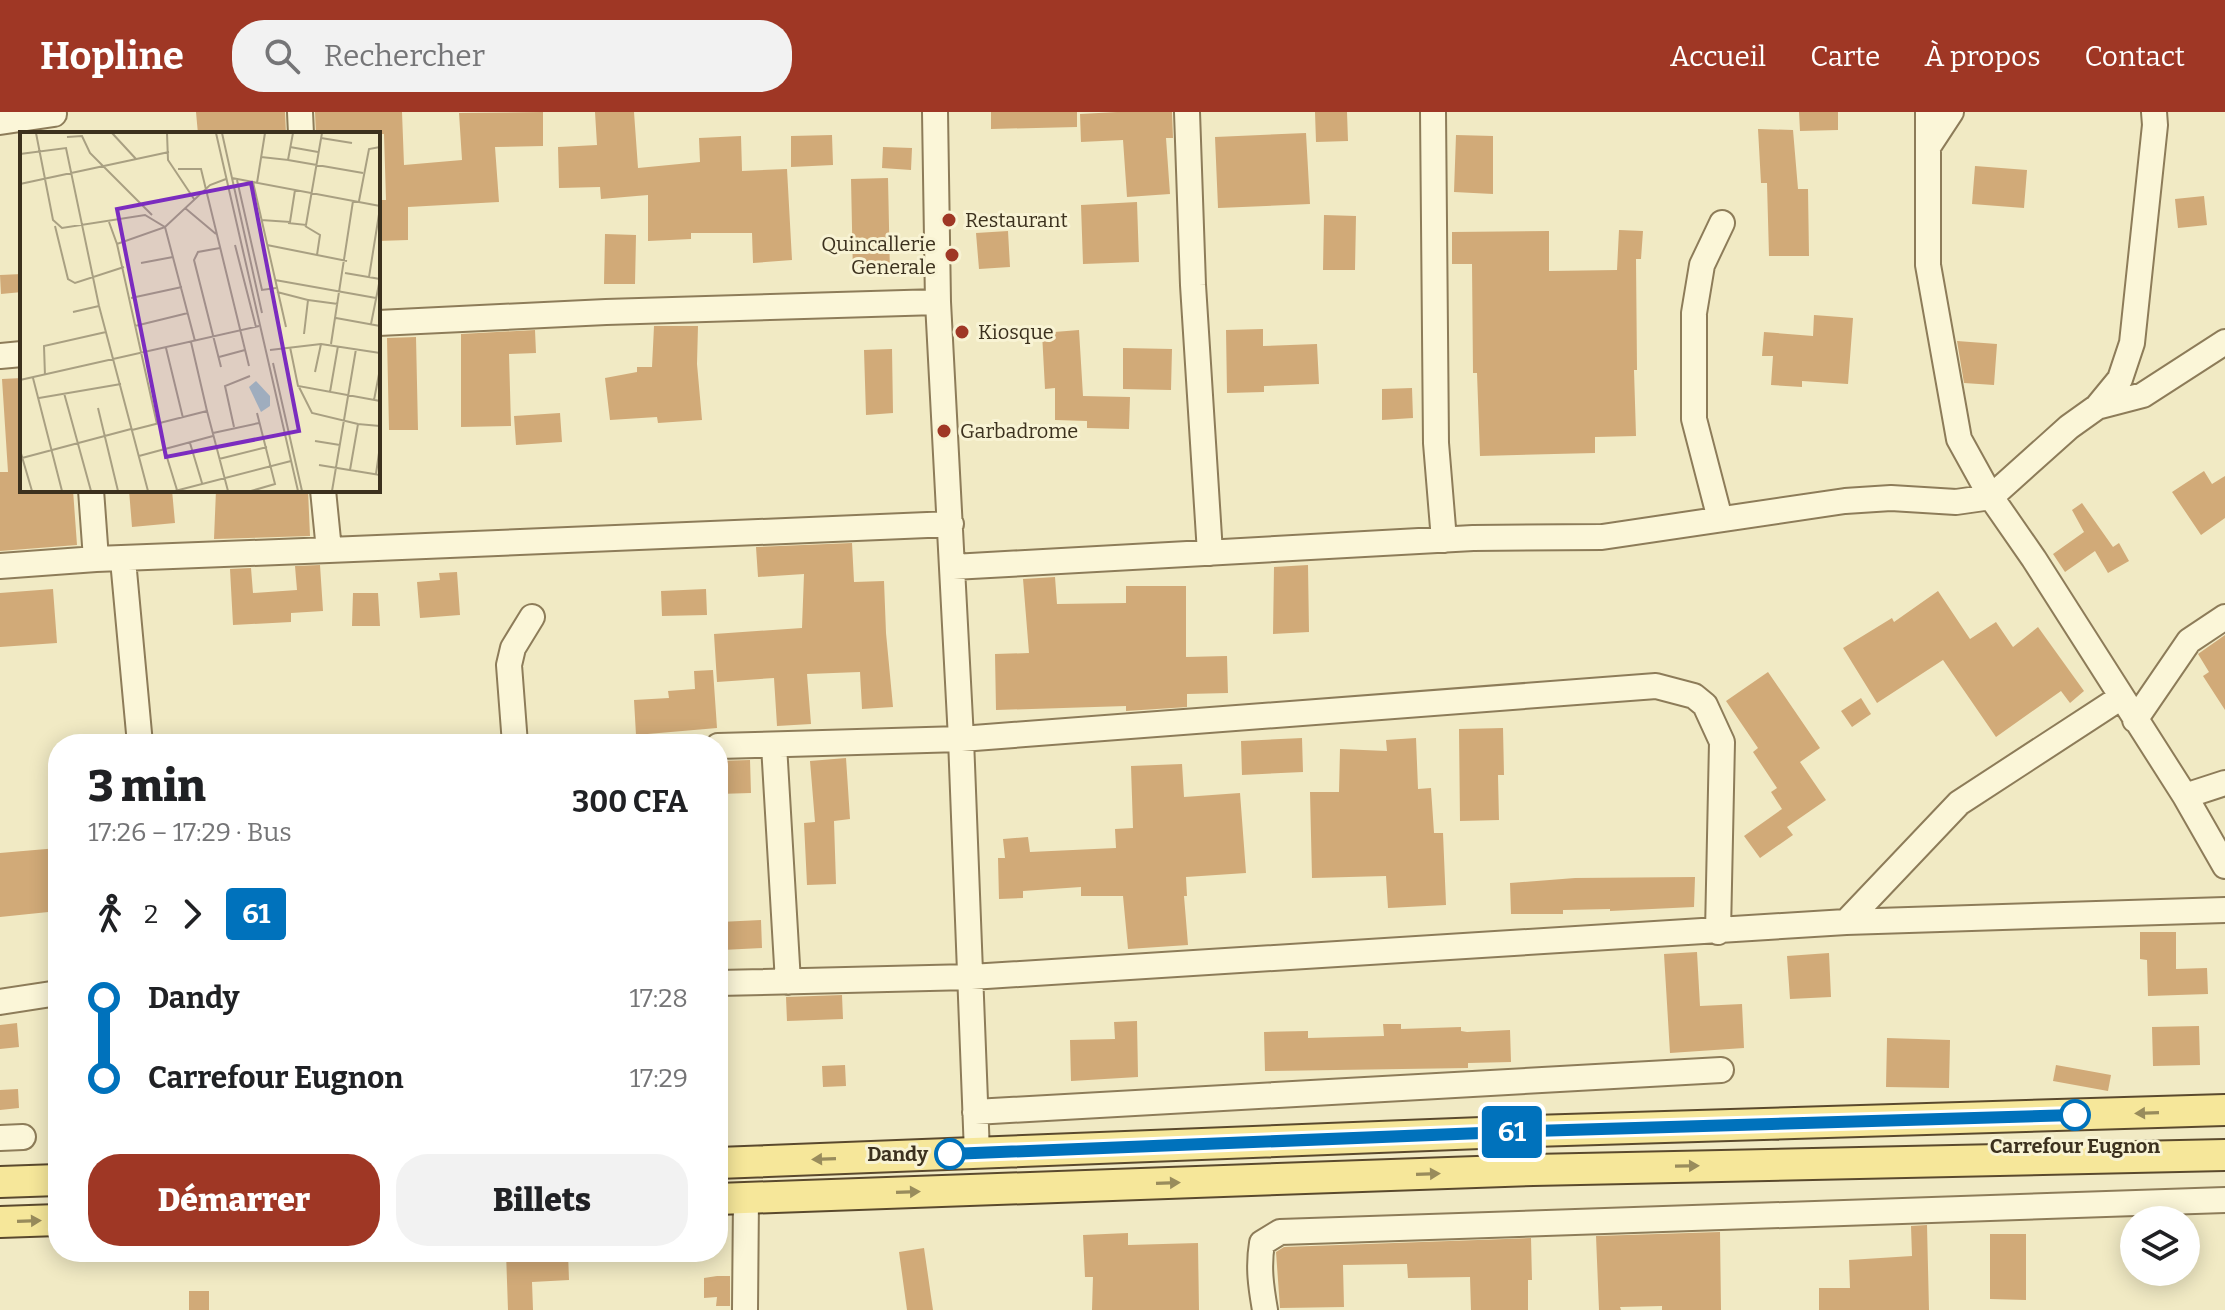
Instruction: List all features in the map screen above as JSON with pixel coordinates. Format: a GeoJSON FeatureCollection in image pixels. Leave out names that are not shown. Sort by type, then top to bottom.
{"type":"FeatureCollection","features":[{"type":"Feature","properties":{"kind":"main road"},"geometry":{"type":"LineString","coordinates":[[728,1163],[1533,1131],[2225,1110]]}},
{"type":"Feature","properties":{"kind":"main road"},"geometry":{"type":"LineString","coordinates":[[732,1198],[1533,1170],[2225,1155]]}},
{"type":"Feature","properties":{"kind":"main road"},"geometry":{"type":"LineString","coordinates":[[0,1182],[48,1180]]}},
{"type":"Feature","properties":{"kind":"main road"},"geometry":{"type":"LineString","coordinates":[[0,1222],[48,1220]]}},
{"type":"Feature","properties":{"kind":"street"},"geometry":{"type":"LineString","coordinates":[[300,112],[301,132]]}},
{"type":"Feature","properties":{"kind":"street"},"geometry":{"type":"LineString","coordinates":[[935,112],[938,302],[961,739],[977,1153]]}},
{"type":"Feature","properties":{"kind":"street"},"geometry":{"type":"LineString","coordinates":[[1187,112],[1193,285],[1210,553]]}},
{"type":"Feature","properties":{"kind":"street"},"geometry":{"type":"LineString","coordinates":[[1433,112],[1436,443],[1444,540]]}},
{"type":"Feature","properties":{"kind":"street"},"geometry":{"type":"LineString","coordinates":[[1928,112],[1928,265],[1959,439],[1991,497],[2185,796],[2225,866]]}},
{"type":"Feature","properties":{"kind":"street"},"geometry":{"type":"LineString","coordinates":[[1928,148],[1951,112]]}},
{"type":"Feature","properties":{"kind":"street"},"geometry":{"type":"LineString","coordinates":[[953,567],[1444,540],[1602,537],[1845,501],[1891,498],[1956,502],[1991,497],[2069,427],[2097,407],[2120,379],[2132,343],[2154,112]]}},
{"type":"Feature","properties":{"kind":"street"},"geometry":{"type":"LineString","coordinates":[[0,122],[56,120]]}},
{"type":"Feature","properties":{"kind":"street"},"geometry":{"type":"LineString","coordinates":[[1720,519],[1694,419],[1694,313],[1702,265],[1722,223]]}},
{"type":"Feature","properties":{"kind":"street"},"geometry":{"type":"LineString","coordinates":[[380,323],[606,312],[938,302]]}},
{"type":"Feature","properties":{"kind":"street"},"geometry":{"type":"LineString","coordinates":[[2097,407],[2143,395],[2225,342]]}},
{"type":"Feature","properties":{"kind":"street"},"geometry":{"type":"LineString","coordinates":[[0,356],[20,354]]}},
{"type":"Feature","properties":{"kind":"street"},"geometry":{"type":"LineString","coordinates":[[91,492],[96,559]]}},
{"type":"Feature","properties":{"kind":"street"},"geometry":{"type":"LineString","coordinates":[[323,492],[329,550]]}},
{"type":"Feature","properties":{"kind":"street"},"geometry":{"type":"LineString","coordinates":[[0,566],[96,559],[951,524]]}},
{"type":"Feature","properties":{"kind":"street"},"geometry":{"type":"LineString","coordinates":[[123,560],[139,734]]}},
{"type":"Feature","properties":{"kind":"street"},"geometry":{"type":"LineString","coordinates":[[514,734],[509,665],[513,648],[532,617]]}},
{"type":"Feature","properties":{"kind":"street"},"geometry":{"type":"LineString","coordinates":[[2135,720],[2189,641],[2225,617]]}},
{"type":"Feature","properties":{"kind":"street"},"geometry":{"type":"LineString","coordinates":[[728,746],[961,739],[1656,686],[1694,696],[1705,705],[1722,742],[1718,932]]}},
{"type":"Feature","properties":{"kind":"street"},"geometry":{"type":"LineString","coordinates":[[1846,922],[1959,803],[2120,698]]}},
{"type":"Feature","properties":{"kind":"street"},"geometry":{"type":"LineString","coordinates":[[774,745],[788,982]]}},
{"type":"Feature","properties":{"kind":"street"},"geometry":{"type":"LineString","coordinates":[[2185,796],[2225,783]]}},
{"type":"Feature","properties":{"kind":"street"},"geometry":{"type":"LineString","coordinates":[[728,983],[971,977],[1846,922],[2225,910]]}},
{"type":"Feature","properties":{"kind":"street"},"geometry":{"type":"LineString","coordinates":[[0,1002],[48,995]]}},
{"type":"Feature","properties":{"kind":"street"},"geometry":{"type":"LineString","coordinates":[[975,1112],[1721,1070]]}},
{"type":"Feature","properties":{"kind":"street"},"geometry":{"type":"LineString","coordinates":[[732,1198],[745,1310]]}},
{"type":"Feature","properties":{"kind":"street"},"geometry":{"type":"LineString","coordinates":[[1265,1310],[1260,1284],[1262,1243],[1280,1232],[2225,1200]]}},
{"type":"Feature","properties":{"kind":"building"},"geometry":{"type":"Polygon","coordinates":[[[196,112],[285,112],[286,132],[198,132],[196,112]]]}},
{"type":"Feature","properties":{"kind":"building"},"geometry":{"type":"Polygon","coordinates":[[[315,112],[402,112],[404,165],[462,160],[459,113],[543,112],[543,146],[495,147],[499,202],[408,207],[408,240],[380,241],[380,200],[386,200],[384,134],[316,132],[315,112]]]}},
{"type":"Feature","properties":{"kind":"building"},"geometry":{"type":"Polygon","coordinates":[[[595,112],[634,112],[638,168],[700,162],[699,138],[741,136],[742,171],[787,169],[792,260],[753,263],[752,233],[691,233],[691,239],[648,241],[648,195],[601,199],[600,187],[559,188],[558,147],[597,145],[595,112]]]}},
{"type":"Feature","properties":{"kind":"building"},"geometry":{"type":"Polygon","coordinates":[[[991,112],[1077,112],[1077,127],[991,129],[991,112]]]}},
{"type":"Feature","properties":{"kind":"building"},"geometry":{"type":"Polygon","coordinates":[[[1172,112],[1173,138],[1166,138],[1170,194],[1127,197],[1123,140],[1081,142],[1080,114],[1172,112]]]}},
{"type":"Feature","properties":{"kind":"building"},"geometry":{"type":"Polygon","coordinates":[[[1315,112],[1347,112],[1348,141],[1316,142],[1315,112]]]}},
{"type":"Feature","properties":{"kind":"building"},"geometry":{"type":"Polygon","coordinates":[[[1799,112],[1838,112],[1838,130],[1800,131],[1799,112]]]}},
{"type":"Feature","properties":{"kind":"building"},"geometry":{"type":"Polygon","coordinates":[[[1758,129],[1793,130],[1798,189],[1808,189],[1809,256],[1769,256],[1767,183],[1761,183],[1758,129]]]}},
{"type":"Feature","properties":{"kind":"building"},"geometry":{"type":"Polygon","coordinates":[[[1306,133],[1310,204],[1218,208],[1215,137],[1306,133]]]}},
{"type":"Feature","properties":{"kind":"building"},"geometry":{"type":"Polygon","coordinates":[[[832,135],[833,165],[791,167],[791,136],[832,135]]]}},
{"type":"Feature","properties":{"kind":"building"},"geometry":{"type":"Polygon","coordinates":[[[1456,135],[1493,136],[1493,194],[1454,192],[1456,135]]]}},
{"type":"Feature","properties":{"kind":"building"},"geometry":{"type":"Polygon","coordinates":[[[883,147],[912,148],[911,170],[882,168],[883,147]]]}},
{"type":"Feature","properties":{"kind":"building"},"geometry":{"type":"Polygon","coordinates":[[[1975,166],[2027,170],[2024,208],[1972,204],[1975,166]]]}},
{"type":"Feature","properties":{"kind":"building"},"geometry":{"type":"Polygon","coordinates":[[[888,178],[890,274],[853,275],[851,179],[888,178]]]}},
{"type":"Feature","properties":{"kind":"building"},"geometry":{"type":"Polygon","coordinates":[[[2204,196],[2207,225],[2178,228],[2175,199],[2204,196]]]}},
{"type":"Feature","properties":{"kind":"building"},"geometry":{"type":"Polygon","coordinates":[[[1137,202],[1139,262],[1083,264],[1081,205],[1137,202]]]}},
{"type":"Feature","properties":{"kind":"building"},"geometry":{"type":"Polygon","coordinates":[[[1324,215],[1356,216],[1355,270],[1323,270],[1324,215]]]}},
{"type":"Feature","properties":{"kind":"building"},"geometry":{"type":"Polygon","coordinates":[[[1619,230],[1643,231],[1641,259],[1636,259],[1636,436],[1595,437],[1595,453],[1480,456],[1477,373],[1473,373],[1472,264],[1452,264],[1452,232],[1549,231],[1549,271],[1617,270],[1619,230]]]}},
{"type":"Feature","properties":{"kind":"building"},"geometry":{"type":"Polygon","coordinates":[[[1008,231],[1010,267],[979,269],[976,233],[1008,231]]]}},
{"type":"Feature","properties":{"kind":"building"},"geometry":{"type":"Polygon","coordinates":[[[605,234],[636,235],[635,284],[604,284],[605,234]]]}},
{"type":"Feature","properties":{"kind":"building"},"geometry":{"type":"Polygon","coordinates":[[[20,274],[20,292],[1,294],[0,275],[20,274]]]}},
{"type":"Feature","properties":{"kind":"building"},"geometry":{"type":"Polygon","coordinates":[[[1814,315],[1853,318],[1848,384],[1802,381],[1802,387],[1771,385],[1773,356],[1762,356],[1764,332],[1813,336],[1814,315]]]}},
{"type":"Feature","properties":{"kind":"building"},"geometry":{"type":"Polygon","coordinates":[[[654,326],[698,326],[697,364],[702,420],[658,423],[657,417],[610,420],[605,378],[637,372],[637,367],[652,367],[654,326]]]}},
{"type":"Feature","properties":{"kind":"building"},"geometry":{"type":"Polygon","coordinates":[[[1263,329],[1263,346],[1317,344],[1319,384],[1264,386],[1264,392],[1227,393],[1226,330],[1263,329]]]}},
{"type":"Feature","properties":{"kind":"building"},"geometry":{"type":"Polygon","coordinates":[[[535,330],[536,353],[509,354],[511,426],[461,427],[461,334],[535,330]]]}},
{"type":"Feature","properties":{"kind":"building"},"geometry":{"type":"Polygon","coordinates":[[[1079,330],[1083,396],[1130,397],[1129,429],[1087,428],[1087,421],[1055,420],[1055,388],[1045,389],[1042,333],[1079,330]]]}},
{"type":"Feature","properties":{"kind":"building"},"geometry":{"type":"Polygon","coordinates":[[[416,337],[418,430],[389,430],[387,338],[416,337]]]}},
{"type":"Feature","properties":{"kind":"building"},"geometry":{"type":"Polygon","coordinates":[[[1957,341],[1997,344],[1994,385],[1964,383],[1957,341]]]}},
{"type":"Feature","properties":{"kind":"building"},"geometry":{"type":"Polygon","coordinates":[[[1123,348],[1172,349],[1171,390],[1123,389],[1123,348]]]}},
{"type":"Feature","properties":{"kind":"building"},"geometry":{"type":"Polygon","coordinates":[[[892,349],[893,413],[866,415],[864,350],[892,349]]]}},
{"type":"Feature","properties":{"kind":"building"},"geometry":{"type":"Polygon","coordinates":[[[20,378],[20,492],[73,492],[77,545],[0,551],[0,472],[8,472],[2,379],[20,378]]]}},
{"type":"Feature","properties":{"kind":"building"},"geometry":{"type":"Polygon","coordinates":[[[1412,388],[1413,418],[1382,420],[1382,389],[1412,388]]]}},
{"type":"Feature","properties":{"kind":"building"},"geometry":{"type":"Polygon","coordinates":[[[560,413],[562,442],[516,445],[514,416],[560,413]]]}},
{"type":"Feature","properties":{"kind":"building"},"geometry":{"type":"Polygon","coordinates":[[[2204,471],[2212,484],[2225,476],[2225,518],[2201,535],[2172,492],[2204,471]]]}},
{"type":"Feature","properties":{"kind":"building"},"geometry":{"type":"Polygon","coordinates":[[[129,492],[172,492],[175,523],[132,527],[129,492]]]}},
{"type":"Feature","properties":{"kind":"building"},"geometry":{"type":"Polygon","coordinates":[[[216,492],[308,492],[310,536],[214,539],[216,492]]]}},
{"type":"Feature","properties":{"kind":"building"},"geometry":{"type":"Polygon","coordinates":[[[2082,503],[2113,547],[2119,543],[2129,561],[2108,573],[2095,551],[2065,572],[2053,554],[2084,532],[2072,510],[2082,503]]]}},
{"type":"Feature","properties":{"kind":"building"},"geometry":{"type":"Polygon","coordinates":[[[852,543],[854,582],[884,581],[893,707],[862,709],[860,672],[807,674],[811,724],[777,726],[774,678],[717,682],[714,634],[802,628],[804,574],[758,577],[756,547],[852,543]]]}},
{"type":"Feature","properties":{"kind":"building"},"geometry":{"type":"Polygon","coordinates":[[[320,565],[323,611],[291,613],[291,622],[233,625],[230,569],[251,568],[253,593],[297,590],[295,566],[320,565]]]}},
{"type":"Feature","properties":{"kind":"building"},"geometry":{"type":"Polygon","coordinates":[[[1308,565],[1309,632],[1273,634],[1274,567],[1308,565]]]}},
{"type":"Feature","properties":{"kind":"building"},"geometry":{"type":"Polygon","coordinates":[[[457,572],[460,615],[420,618],[417,582],[440,580],[439,573],[457,572]]]}},
{"type":"Feature","properties":{"kind":"building"},"geometry":{"type":"Polygon","coordinates":[[[1055,577],[1057,604],[1126,603],[1126,586],[1186,586],[1186,657],[1227,656],[1228,693],[1187,694],[1187,707],[1126,711],[1126,706],[996,710],[995,654],[1029,653],[1023,579],[1055,577]]]}},
{"type":"Feature","properties":{"kind":"building"},"geometry":{"type":"Polygon","coordinates":[[[53,589],[57,643],[0,647],[0,593],[53,589]]]}},
{"type":"Feature","properties":{"kind":"building"},"geometry":{"type":"Polygon","coordinates":[[[706,589],[707,615],[662,616],[661,591],[706,589]]]}},
{"type":"Feature","properties":{"kind":"building"},"geometry":{"type":"Polygon","coordinates":[[[1938,591],[1970,639],[1996,622],[2013,647],[2038,627],[2084,691],[2070,703],[2061,691],[1996,737],[1943,660],[1877,703],[1843,648],[1892,618],[1894,622],[1938,591]]]}},
{"type":"Feature","properties":{"kind":"building"},"geometry":{"type":"Polygon","coordinates":[[[353,593],[378,593],[380,626],[352,626],[353,593]]]}},
{"type":"Feature","properties":{"kind":"building"},"geometry":{"type":"Polygon","coordinates":[[[2225,635],[2225,710],[2203,676],[2209,672],[2198,654],[2225,635]]]}},
{"type":"Feature","properties":{"kind":"building"},"geometry":{"type":"Polygon","coordinates":[[[713,670],[717,728],[636,734],[634,700],[669,698],[668,691],[695,689],[694,671],[713,670]]]}},
{"type":"Feature","properties":{"kind":"building"},"geometry":{"type":"Polygon","coordinates":[[[1768,672],[1820,748],[1800,762],[1826,800],[1787,827],[1793,835],[1760,858],[1744,836],[1782,809],[1771,792],[1777,788],[1753,752],[1758,748],[1726,701],[1768,672]]]}},
{"type":"Feature","properties":{"kind":"building"},"geometry":{"type":"Polygon","coordinates":[[[1861,698],[1871,714],[1852,727],[1841,711],[1861,698]]]}},
{"type":"Feature","properties":{"kind":"building"},"geometry":{"type":"Polygon","coordinates":[[[1503,728],[1504,775],[1498,775],[1499,820],[1460,821],[1459,729],[1503,728]]]}},
{"type":"Feature","properties":{"kind":"building"},"geometry":{"type":"Polygon","coordinates":[[[1302,738],[1303,772],[1242,775],[1241,741],[1302,738]]]}},
{"type":"Feature","properties":{"kind":"building"},"geometry":{"type":"Polygon","coordinates":[[[1416,738],[1418,789],[1431,788],[1434,833],[1443,833],[1446,905],[1388,908],[1386,876],[1312,878],[1310,792],[1339,792],[1340,749],[1387,751],[1386,740],[1416,738]]]}},
{"type":"Feature","properties":{"kind":"building"},"geometry":{"type":"Polygon","coordinates":[[[846,758],[850,819],[834,821],[836,884],[807,885],[804,823],[815,822],[810,761],[846,758]]]}},
{"type":"Feature","properties":{"kind":"building"},"geometry":{"type":"Polygon","coordinates":[[[750,760],[751,793],[728,794],[728,761],[750,760]]]}},
{"type":"Feature","properties":{"kind":"building"},"geometry":{"type":"Polygon","coordinates":[[[1182,764],[1184,797],[1240,793],[1246,873],[1186,877],[1187,896],[1184,896],[1188,945],[1128,949],[1123,896],[1081,896],[1081,887],[1023,891],[1023,898],[999,899],[998,858],[1005,858],[1003,839],[1028,837],[1030,852],[1116,848],[1115,829],[1133,828],[1131,766],[1182,764]]]}},
{"type":"Feature","properties":{"kind":"building"},"geometry":{"type":"Polygon","coordinates":[[[48,849],[48,912],[0,917],[0,853],[48,849]]]}},
{"type":"Feature","properties":{"kind":"building"},"geometry":{"type":"Polygon","coordinates":[[[1695,877],[1694,907],[1511,914],[1510,883],[1575,878],[1695,877]]]}},
{"type":"Feature","properties":{"kind":"building"},"geometry":{"type":"Polygon","coordinates":[[[761,920],[762,948],[728,950],[728,922],[761,920]]]}},
{"type":"Feature","properties":{"kind":"building"},"geometry":{"type":"Polygon","coordinates":[[[2140,932],[2176,932],[2176,969],[2207,968],[2208,994],[2148,996],[2147,960],[2140,959],[2140,932]]]}},
{"type":"Feature","properties":{"kind":"building"},"geometry":{"type":"Polygon","coordinates":[[[1697,952],[1700,1006],[1742,1004],[1744,1048],[1670,1053],[1664,954],[1697,952]]]}},
{"type":"Feature","properties":{"kind":"building"},"geometry":{"type":"Polygon","coordinates":[[[1829,953],[1831,997],[1790,999],[1787,956],[1829,953]]]}},
{"type":"Feature","properties":{"kind":"building"},"geometry":{"type":"Polygon","coordinates":[[[842,995],[843,1019],[787,1021],[786,997],[842,995]]]}},
{"type":"Feature","properties":{"kind":"building"},"geometry":{"type":"Polygon","coordinates":[[[1137,1021],[1138,1077],[1071,1081],[1070,1040],[1115,1039],[1114,1022],[1137,1021]]]}},
{"type":"Feature","properties":{"kind":"building"},"geometry":{"type":"Polygon","coordinates":[[[17,1023],[19,1047],[0,1049],[0,1025],[17,1023]]]}},
{"type":"Feature","properties":{"kind":"building"},"geometry":{"type":"Polygon","coordinates":[[[1383,1024],[1401,1024],[1401,1029],[1461,1027],[1461,1031],[1467,1032],[1510,1030],[1511,1062],[1468,1063],[1468,1068],[1265,1071],[1264,1032],[1308,1031],[1308,1038],[1384,1036],[1383,1024]]]}},
{"type":"Feature","properties":{"kind":"building"},"geometry":{"type":"Polygon","coordinates":[[[2199,1026],[2200,1065],[2153,1066],[2152,1027],[2199,1026]]]}},
{"type":"Feature","properties":{"kind":"building"},"geometry":{"type":"Polygon","coordinates":[[[1887,1038],[1950,1040],[1949,1088],[1886,1087],[1887,1038]]]}},
{"type":"Feature","properties":{"kind":"building"},"geometry":{"type":"Polygon","coordinates":[[[845,1065],[846,1086],[823,1087],[822,1066],[845,1065]]]}},
{"type":"Feature","properties":{"kind":"building"},"geometry":{"type":"Polygon","coordinates":[[[2056,1065],[2111,1075],[2108,1091],[2053,1081],[2056,1065]]]}},
{"type":"Feature","properties":{"kind":"building"},"geometry":{"type":"Polygon","coordinates":[[[18,1089],[19,1108],[0,1110],[0,1090],[18,1089]]]}},
{"type":"Feature","properties":{"kind":"building"},"geometry":{"type":"Polygon","coordinates":[[[1927,1225],[1929,1310],[1819,1310],[1819,1288],[1850,1288],[1849,1260],[1912,1256],[1911,1226],[1927,1225]]]}},
{"type":"Feature","properties":{"kind":"building"},"geometry":{"type":"Polygon","coordinates":[[[1720,1232],[1721,1310],[1662,1310],[1662,1306],[1599,1310],[1596,1236],[1720,1232]]]}},
{"type":"Feature","properties":{"kind":"building"},"geometry":{"type":"Polygon","coordinates":[[[1128,1233],[1128,1245],[1198,1243],[1199,1310],[1092,1310],[1093,1277],[1085,1277],[1083,1235],[1128,1233]]]}},
{"type":"Feature","properties":{"kind":"building"},"geometry":{"type":"Polygon","coordinates":[[[1990,1234],[2026,1234],[2026,1300],[1990,1299],[1990,1234]]]}},
{"type":"Feature","properties":{"kind":"building"},"geometry":{"type":"Polygon","coordinates":[[[1531,1238],[1532,1280],[1528,1280],[1528,1310],[1471,1310],[1470,1277],[1408,1278],[1407,1264],[1343,1265],[1344,1307],[1280,1308],[1276,1252],[1284,1247],[1531,1238]]]}},
{"type":"Feature","properties":{"kind":"building"},"geometry":{"type":"Polygon","coordinates":[[[924,1248],[933,1310],[907,1310],[899,1252],[924,1248]]]}},
{"type":"Feature","properties":{"kind":"building"},"geometry":{"type":"Polygon","coordinates":[[[506,1262],[568,1262],[569,1280],[532,1282],[533,1310],[508,1310],[506,1262]]]}},
{"type":"Feature","properties":{"kind":"building"},"geometry":{"type":"Polygon","coordinates":[[[730,1276],[730,1306],[716,1306],[717,1297],[704,1298],[704,1278],[730,1276]]]}},
{"type":"Feature","properties":{"kind":"building"},"geometry":{"type":"Polygon","coordinates":[[[189,1291],[209,1291],[209,1310],[189,1310],[189,1291]]]}},
{"type":"Feature","properties":{"kind":"bus line","name":"61"},"geometry":{"type":"LineString","coordinates":[[950,1154],[1533,1131],[2075,1115]]}},
{"type":"Feature","properties":{"kind":"place","name":"Restaurant"},"geometry":{"type":"Point","coordinates":[949,220]}},
{"type":"Feature","properties":{"kind":"place","name":"Quincallerie Generale"},"geometry":{"type":"Point","coordinates":[952,255]}},
{"type":"Feature","properties":{"kind":"place","name":"Kiosque"},"geometry":{"type":"Point","coordinates":[962,332]}},
{"type":"Feature","properties":{"kind":"place","name":"Garbadrome"},"geometry":{"type":"Point","coordinates":[944,431]}},
{"type":"Feature","properties":{"kind":"place","name":"Carrefour Eugnon"},"geometry":{"type":"Point","coordinates":[2075,1115]}},
{"type":"Feature","properties":{"kind":"place","name":"Dandy"},"geometry":{"type":"Point","coordinates":[950,1154]}}]}
